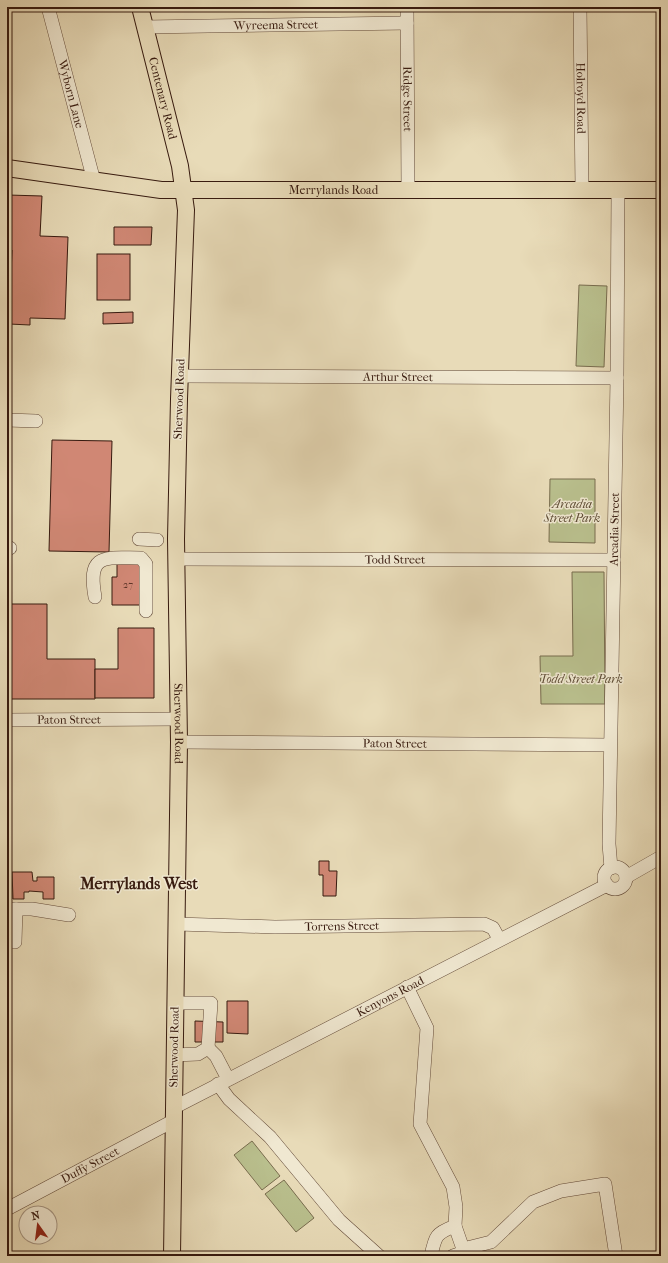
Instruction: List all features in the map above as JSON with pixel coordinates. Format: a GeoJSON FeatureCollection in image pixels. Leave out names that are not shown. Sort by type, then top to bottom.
{"type":"FeatureCollection","features":[{"type":"Feature","properties":{"kind":"main road","name":"Centenary Road"},"geometry":{"type":"LineString","coordinates":[[140,7],[180,166],[184,191]]}},
{"type":"Feature","properties":{"kind":"main road","name":"Merrylands Road"},"geometry":{"type":"LineString","coordinates":[[7,168],[94,182],[161,190],[184,191],[661,190]]}},
{"type":"Feature","properties":{"kind":"main road","name":"Sherwood Road"},"geometry":{"type":"LineString","coordinates":[[172,1256],[179,742],[176,559],[180,376],[186,210],[184,191]]}},
{"type":"Feature","properties":{"kind":"street","name":"Wyborn Lane"},"geometry":{"type":"LineString","coordinates":[[48,7],[94,182]]}},
{"type":"Feature","properties":{"kind":"street","name":"Ridge Street"},"geometry":{"type":"LineString","coordinates":[[407,7],[408,191]]}},
{"type":"Feature","properties":{"kind":"street","name":"Holroyd Road"},"geometry":{"type":"LineString","coordinates":[[580,7],[582,190]]}},
{"type":"Feature","properties":{"kind":"street","name":"Wyreema Street"},"geometry":{"type":"LineString","coordinates":[[145,27],[407,23]]}},
{"type":"Feature","properties":{"kind":"street","name":"Arcadia Street"},"geometry":{"type":"LineString","coordinates":[[611,868],[609,849],[610,745],[617,378],[618,190]]}},
{"type":"Feature","properties":{"kind":"street","name":"Arthur Street"},"geometry":{"type":"LineString","coordinates":[[180,376],[617,378]]}},
{"type":"Feature","properties":{"kind":"street"},"geometry":{"type":"LineString","coordinates":[[7,420],[36,420]]}},
{"type":"Feature","properties":{"kind":"street"},"geometry":{"type":"LineString","coordinates":[[139,539],[157,540]]}},
{"type":"Feature","properties":{"kind":"street"},"geometry":{"type":"LineString","coordinates":[[95,597],[93,569],[98,562],[105,558],[141,558],[146,564],[146,611]]}},
{"type":"Feature","properties":{"kind":"street","name":"Todd Street"},"geometry":{"type":"LineString","coordinates":[[176,559],[614,560]]}},
{"type":"Feature","properties":{"kind":"street","name":"Paton Street"},"geometry":{"type":"LineString","coordinates":[[7,720],[179,719]]}},
{"type":"Feature","properties":{"kind":"street","name":"Paton Street"},"geometry":{"type":"LineString","coordinates":[[179,742],[610,745]]}},
{"type":"Feature","properties":{"kind":"street"},"geometry":{"type":"LineString","coordinates":[[626,877],[661,857]]}},
{"type":"Feature","properties":{"kind":"street"},"geometry":{"type":"LineString","coordinates":[[611,868],[620,869],[626,877],[625,884],[620,888],[612,889],[606,885],[605,876],[611,868]]}},
{"type":"Feature","properties":{"kind":"street","name":"Kenyons Road"},"geometry":{"type":"LineString","coordinates":[[173,1114],[223,1081],[606,885]]}},
{"type":"Feature","properties":{"kind":"street"},"geometry":{"type":"LineString","coordinates":[[14,942],[11,909],[32,909],[69,915]]}},
{"type":"Feature","properties":{"kind":"street","name":"Torrens Street"},"geometry":{"type":"LineString","coordinates":[[177,924],[275,927],[484,924],[493,928],[499,939]]}},
{"type":"Feature","properties":{"kind":"street"},"geometry":{"type":"LineString","coordinates":[[407,987],[427,1028],[420,1124],[453,1187],[456,1207],[455,1226],[459,1254],[491,1242],[533,1202],[561,1191],[605,1184],[616,1256]]}},
{"type":"Feature","properties":{"kind":"street"},"geometry":{"type":"LineString","coordinates":[[174,1055],[198,1054],[208,1048],[210,1045],[211,1003],[175,1003]]}},
{"type":"Feature","properties":{"kind":"street"},"geometry":{"type":"LineString","coordinates":[[208,1048],[216,1056],[229,1100],[270,1137],[339,1220],[378,1256]]}},
{"type":"Feature","properties":{"kind":"street","name":"Duffy Street"},"geometry":{"type":"LineString","coordinates":[[7,1209],[173,1114]]}},
{"type":"Feature","properties":{"kind":"street"},"geometry":{"type":"LineString","coordinates":[[432,1256],[435,1236],[441,1231],[455,1226]]}},
{"type":"Feature","properties":{"kind":"green space"},"geometry":{"type":"Polygon","coordinates":[[[579,285],[607,286],[604,367],[576,366],[579,285]]]}},
{"type":"Feature","properties":{"kind":"green space","name":"Arcadia Street Park"},"geometry":{"type":"Polygon","coordinates":[[[550,479],[595,479],[595,543],[549,542],[550,479]]]}},
{"type":"Feature","properties":{"kind":"green space","name":"Todd Street Park"},"geometry":{"type":"Polygon","coordinates":[[[572,572],[604,572],[605,704],[541,704],[540,656],[573,656],[572,572]]]}},
{"type":"Feature","properties":{"kind":"green space"},"geometry":{"type":"Polygon","coordinates":[[[252,1141],[280,1176],[262,1190],[234,1155],[252,1141]]]}},
{"type":"Feature","properties":{"kind":"green space"},"geometry":{"type":"Polygon","coordinates":[[[284,1180],[314,1218],[296,1232],[265,1194],[284,1180]]]}},
{"type":"Feature","properties":{"kind":"building"},"geometry":{"type":"Polygon","coordinates":[[[8,195],[42,196],[40,236],[68,237],[65,319],[30,318],[30,325],[9,324],[12,250],[7,250],[8,195]]]}},
{"type":"Feature","properties":{"kind":"building"},"geometry":{"type":"Polygon","coordinates":[[[114,227],[152,227],[151,245],[114,245],[114,227]]]}},
{"type":"Feature","properties":{"kind":"building"},"geometry":{"type":"Polygon","coordinates":[[[97,254],[130,254],[130,300],[97,300],[97,254]]]}},
{"type":"Feature","properties":{"kind":"building"},"geometry":{"type":"Polygon","coordinates":[[[133,312],[133,323],[103,324],[103,313],[133,312]]]}},
{"type":"Feature","properties":{"kind":"building"},"geometry":{"type":"Polygon","coordinates":[[[52,440],[112,441],[109,552],[49,551],[52,440]]]}},
{"type":"Feature","properties":{"kind":"building"},"geometry":{"type":"Polygon","coordinates":[[[117,563],[143,563],[140,605],[112,605],[112,577],[117,577],[117,563]]]}},
{"type":"Feature","properties":{"kind":"building"},"geometry":{"type":"Polygon","coordinates":[[[7,604],[47,604],[47,659],[95,659],[95,699],[7,699],[7,604]]]}},
{"type":"Feature","properties":{"kind":"building"},"geometry":{"type":"Polygon","coordinates":[[[118,628],[154,628],[154,698],[95,698],[95,669],[118,669],[118,628]]]}},
{"type":"Feature","properties":{"kind":"building"},"geometry":{"type":"Polygon","coordinates":[[[319,861],[329,861],[329,871],[337,871],[336,896],[323,896],[323,875],[319,875],[319,861]]]}},
{"type":"Feature","properties":{"kind":"building"},"geometry":{"type":"Polygon","coordinates":[[[7,871],[11,871],[12,899],[7,899],[7,871]]]}},
{"type":"Feature","properties":{"kind":"building"},"geometry":{"type":"Polygon","coordinates":[[[12,872],[32,872],[33,881],[37,881],[37,877],[54,877],[54,899],[43,899],[43,892],[29,891],[24,892],[24,899],[13,899],[12,872]]]}},
{"type":"Feature","properties":{"kind":"building"},"geometry":{"type":"Polygon","coordinates":[[[227,1001],[248,1001],[248,1034],[227,1033],[227,1001]]]}},
{"type":"Feature","properties":{"kind":"building"},"geometry":{"type":"Polygon","coordinates":[[[195,1021],[223,1022],[223,1042],[195,1042],[195,1021]]]}},
{"type":"Feature","properties":{"kind":"district","name":"Merrylands West"},"geometry":{"type":"Point","coordinates":[139,883]}}]}
